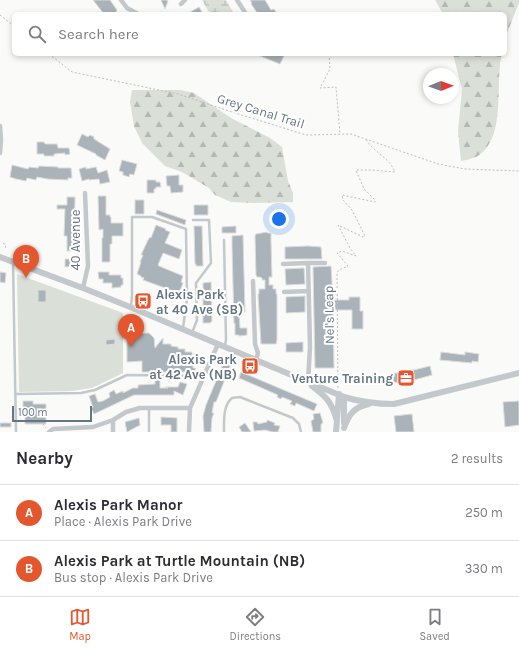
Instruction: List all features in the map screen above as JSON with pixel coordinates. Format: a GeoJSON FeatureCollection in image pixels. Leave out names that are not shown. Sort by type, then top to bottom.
{"type":"FeatureCollection","features":[{"type":"Feature","properties":{"kind":"street"},"geometry":{"type":"LineString","coordinates":[[121,0],[127,8],[134,12]]}},
{"type":"Feature","properties":{"kind":"street"},"geometry":{"type":"LineString","coordinates":[[182,4],[185,0]]}},
{"type":"Feature","properties":{"kind":"street"},"geometry":{"type":"LineString","coordinates":[[237,0],[245,12]]}},
{"type":"Feature","properties":{"kind":"street"},"geometry":{"type":"LineString","coordinates":[[0,126],[0,153]]}},
{"type":"Feature","properties":{"kind":"street","name":"40 Avenue"},"geometry":{"type":"LineString","coordinates":[[83,288],[88,266],[85,193]]}},
{"type":"Feature","properties":{"kind":"street"},"geometry":{"type":"LineString","coordinates":[[0,258],[83,288],[130,307],[341,396],[374,404]]}},
{"type":"Feature","properties":{"kind":"street"},"geometry":{"type":"LineString","coordinates":[[305,381],[310,354],[308,263]]}},
{"type":"Feature","properties":{"kind":"street"},"geometry":{"type":"LineString","coordinates":[[283,264],[325,263]]}},
{"type":"Feature","properties":{"kind":"street"},"geometry":{"type":"LineString","coordinates":[[253,281],[255,344],[258,353],[256,360]]}},
{"type":"Feature","properties":{"kind":"street"},"geometry":{"type":"LineString","coordinates":[[284,292],[309,291]]}},
{"type":"Feature","properties":{"kind":"street"},"geometry":{"type":"LineString","coordinates":[[189,432],[190,408],[204,376],[221,346]]}},
{"type":"Feature","properties":{"kind":"street"},"geometry":{"type":"LineString","coordinates":[[344,430],[348,418],[353,411],[362,406],[374,404],[394,404],[519,373]]}},
{"type":"Feature","properties":{"kind":"street"},"geometry":{"type":"LineString","coordinates":[[305,381],[324,394],[330,402],[337,421]]}},
{"type":"Feature","properties":{"kind":"street"},"geometry":{"type":"LineString","coordinates":[[336,432],[341,396]]}},
{"type":"Feature","properties":{"kind":"street"},"geometry":{"type":"LineString","coordinates":[[341,396],[344,430]]}},
{"type":"Feature","properties":{"kind":"street"},"geometry":{"type":"LineString","coordinates":[[48,430],[80,430],[94,427],[113,420],[126,412],[140,408],[190,408]]}},
{"type":"Feature","properties":{"kind":"street"},"geometry":{"type":"LineString","coordinates":[[113,420],[113,432]]}},
{"type":"Feature","properties":{"kind":"lane"},"geometry":{"type":"LineString","coordinates":[[130,307],[132,296],[132,217],[152,217],[186,229],[187,299],[183,329]]}},
{"type":"Feature","properties":{"kind":"lane"},"geometry":{"type":"LineString","coordinates":[[192,333],[197,320],[196,283],[212,263],[209,220],[193,220]]}},
{"type":"Feature","properties":{"kind":"lane"},"geometry":{"type":"LineString","coordinates":[[221,346],[226,340],[224,240]]}},
{"type":"Feature","properties":{"kind":"lane"},"geometry":{"type":"LineString","coordinates":[[13,262],[16,432]]}},
{"type":"Feature","properties":{"kind":"lane"},"geometry":{"type":"LineString","coordinates":[[16,394],[81,393],[95,390],[127,375],[204,376]]}},
{"type":"Feature","properties":{"kind":"lane"},"geometry":{"type":"LineString","coordinates":[[224,432],[224,416],[228,402],[232,398],[240,397],[293,418],[299,424],[301,432]]}},
{"type":"Feature","properties":{"kind":"lane"},"geometry":{"type":"LineString","coordinates":[[149,407],[149,432]]}},
{"type":"Feature","properties":{"kind":"path"},"geometry":{"type":"LineString","coordinates":[[0,15],[12,24]]}},
{"type":"Feature","properties":{"kind":"path","name":"Grey Canal Trail"},"geometry":{"type":"LineString","coordinates":[[52,56],[72,72],[178,94],[306,135],[351,134],[438,164],[465,169],[519,171]]}},
{"type":"Feature","properties":{"kind":"path"},"geometry":{"type":"LineString","coordinates":[[329,56],[330,69],[320,88],[336,87],[340,134]]}},
{"type":"Feature","properties":{"kind":"path","name":"Nel's Leap"},"geometry":{"type":"LineString","coordinates":[[335,388],[338,388],[337,273],[339,270],[348,266],[337,253],[342,251],[356,256],[338,225],[365,237],[352,210],[343,200],[342,195],[374,202],[375,200],[364,189],[356,170],[395,172],[386,158],[371,147],[366,139]]}},
{"type":"Feature","properties":{"kind":"path"},"geometry":{"type":"LineString","coordinates":[[3,243],[5,244],[6,249]]}},
{"type":"Feature","properties":{"kind":"path"},"geometry":{"type":"LineString","coordinates":[[43,424],[48,430]]}},
{"type":"Feature","properties":{"kind":"green space"},"geometry":{"type":"Polygon","coordinates":[[[202,0],[226,0],[233,12],[209,12],[202,0]]]}},
{"type":"Feature","properties":{"kind":"green space"},"geometry":{"type":"Polygon","coordinates":[[[435,0],[519,0],[507,33],[507,12],[442,12],[435,0]]]}},
{"type":"Feature","properties":{"kind":"green space"},"geometry":{"type":"Polygon","coordinates":[[[454,56],[502,56],[496,124],[486,149],[476,157],[461,161],[458,131],[462,89],[459,77],[459,68],[457,68],[454,56]]]}},
{"type":"Feature","properties":{"kind":"green space"},"geometry":{"type":"Polygon","coordinates":[[[132,90],[180,90],[194,93],[231,118],[270,138],[282,147],[288,181],[293,193],[293,202],[231,202],[215,195],[209,188],[182,172],[165,166],[142,143],[134,126],[130,102],[132,90]]]}},
{"type":"Feature","properties":{"kind":"green space"},"geometry":{"type":"Polygon","coordinates":[[[17,274],[123,313],[123,373],[92,388],[72,391],[19,392],[17,274]]]}},
{"type":"Feature","properties":{"kind":"building"},"geometry":{"type":"Polygon","coordinates":[[[93,0],[110,0],[117,12],[102,12],[93,0]]]}},
{"type":"Feature","properties":{"kind":"building"},"geometry":{"type":"Polygon","coordinates":[[[161,0],[168,1],[165,9],[161,0]]]}},
{"type":"Feature","properties":{"kind":"building"},"geometry":{"type":"Polygon","coordinates":[[[250,0],[265,0],[271,10],[274,9],[276,12],[257,12],[251,4],[252,3],[250,0]]]}},
{"type":"Feature","properties":{"kind":"building"},"geometry":{"type":"Polygon","coordinates":[[[199,7],[202,12],[190,12],[199,7]]]}},
{"type":"Feature","properties":{"kind":"building"},"geometry":{"type":"Polygon","coordinates":[[[260,56],[284,56],[280,64],[260,56]]]}},
{"type":"Feature","properties":{"kind":"building"},"geometry":{"type":"Polygon","coordinates":[[[82,134],[88,137],[90,135],[94,137],[94,139],[110,149],[105,160],[77,145],[82,134]]]}},
{"type":"Feature","properties":{"kind":"building"},"geometry":{"type":"Polygon","coordinates":[[[37,142],[57,144],[58,148],[69,148],[70,154],[65,155],[65,153],[54,154],[54,156],[44,156],[44,154],[37,154],[37,142]]]}},
{"type":"Feature","properties":{"kind":"building"},"geometry":{"type":"Polygon","coordinates":[[[122,160],[137,164],[134,175],[130,174],[129,177],[123,175],[123,172],[119,171],[122,160]]]}},
{"type":"Feature","properties":{"kind":"building"},"geometry":{"type":"Polygon","coordinates":[[[12,165],[28,169],[29,167],[38,168],[39,166],[71,168],[72,178],[68,178],[68,180],[37,177],[36,180],[27,178],[26,181],[16,179],[10,177],[12,165]]]}},
{"type":"Feature","properties":{"kind":"building"},"geometry":{"type":"Polygon","coordinates":[[[86,167],[86,169],[96,167],[98,173],[107,170],[110,182],[100,184],[99,179],[82,181],[79,169],[86,167]]]}},
{"type":"Feature","properties":{"kind":"building"},"geometry":{"type":"Polygon","coordinates":[[[179,175],[179,185],[183,185],[183,192],[171,193],[170,186],[167,186],[166,176],[179,175]]]}},
{"type":"Feature","properties":{"kind":"building"},"geometry":{"type":"Polygon","coordinates":[[[147,180],[156,180],[156,182],[160,182],[161,187],[156,187],[156,189],[154,189],[154,193],[147,193],[147,180]]]}},
{"type":"Feature","properties":{"kind":"building"},"geometry":{"type":"Polygon","coordinates":[[[98,196],[106,196],[106,215],[110,215],[111,223],[123,223],[123,236],[112,236],[112,244],[110,244],[110,262],[102,262],[103,229],[99,230],[98,196]]]}},
{"type":"Feature","properties":{"kind":"building"},"geometry":{"type":"Polygon","coordinates":[[[67,197],[75,197],[74,251],[67,251],[67,236],[64,236],[65,209],[57,209],[57,205],[67,205],[67,197]]]}},
{"type":"Feature","properties":{"kind":"building"},"geometry":{"type":"Polygon","coordinates":[[[135,200],[144,200],[144,214],[135,214],[135,200]]]}},
{"type":"Feature","properties":{"kind":"building"},"geometry":{"type":"Polygon","coordinates":[[[194,205],[208,205],[208,215],[194,215],[194,205]]]}},
{"type":"Feature","properties":{"kind":"building"},"geometry":{"type":"Polygon","coordinates":[[[157,210],[186,220],[185,225],[156,214],[157,210]]]}},
{"type":"Feature","properties":{"kind":"building"},"geometry":{"type":"Polygon","coordinates":[[[156,225],[170,232],[165,243],[182,250],[179,259],[163,253],[158,265],[183,276],[181,282],[183,283],[179,293],[143,280],[144,278],[137,274],[143,255],[141,255],[148,240],[150,237],[151,238],[156,225]]]}},
{"type":"Feature","properties":{"kind":"building"},"geometry":{"type":"Polygon","coordinates":[[[194,226],[202,226],[203,266],[196,266],[195,264],[194,226]]]}},
{"type":"Feature","properties":{"kind":"building"},"geometry":{"type":"Polygon","coordinates":[[[236,226],[236,233],[222,233],[222,227],[236,226]]]}},
{"type":"Feature","properties":{"kind":"building"},"geometry":{"type":"Polygon","coordinates":[[[267,232],[271,233],[272,277],[269,277],[269,285],[273,285],[273,289],[276,289],[277,294],[276,344],[261,344],[258,294],[259,289],[265,289],[265,280],[262,280],[262,278],[257,277],[256,275],[255,236],[256,234],[267,232]]]}},
{"type":"Feature","properties":{"kind":"building"},"geometry":{"type":"Polygon","coordinates":[[[243,235],[245,312],[239,313],[240,328],[247,328],[247,335],[239,336],[235,335],[235,323],[234,324],[232,236],[243,235]]]}},
{"type":"Feature","properties":{"kind":"building"},"geometry":{"type":"Polygon","coordinates":[[[285,247],[321,247],[322,259],[285,259],[285,247]]]}},
{"type":"Feature","properties":{"kind":"building"},"geometry":{"type":"Polygon","coordinates":[[[65,259],[77,259],[77,265],[65,267],[65,259]]]}},
{"type":"Feature","properties":{"kind":"building"},"geometry":{"type":"Polygon","coordinates":[[[331,266],[333,300],[349,300],[349,297],[360,297],[360,311],[363,311],[363,329],[352,329],[352,310],[333,310],[334,368],[315,368],[313,267],[331,266]]]}},
{"type":"Feature","properties":{"kind":"building"},"geometry":{"type":"Polygon","coordinates":[[[304,268],[305,284],[286,285],[285,269],[304,268]]]}},
{"type":"Feature","properties":{"kind":"building"},"geometry":{"type":"Polygon","coordinates":[[[0,272],[6,273],[5,283],[0,282],[0,272]]]}},
{"type":"Feature","properties":{"kind":"building"},"geometry":{"type":"Polygon","coordinates":[[[98,272],[109,272],[109,275],[121,275],[121,278],[123,278],[123,285],[121,285],[121,287],[112,288],[112,283],[103,283],[103,279],[99,279],[98,272]]]}},
{"type":"Feature","properties":{"kind":"building"},"geometry":{"type":"Polygon","coordinates":[[[211,282],[212,321],[210,323],[203,323],[203,283],[211,282]]]}},
{"type":"Feature","properties":{"kind":"building"},"geometry":{"type":"Polygon","coordinates":[[[38,290],[46,290],[46,302],[38,302],[38,290]]]}},
{"type":"Feature","properties":{"kind":"building"},"geometry":{"type":"Polygon","coordinates":[[[305,296],[305,312],[286,313],[286,297],[305,296]]]}},
{"type":"Feature","properties":{"kind":"building"},"geometry":{"type":"Polygon","coordinates":[[[149,333],[154,338],[155,348],[163,338],[163,344],[171,344],[171,346],[178,347],[178,349],[185,349],[185,352],[192,352],[193,368],[195,368],[196,372],[142,372],[142,361],[127,362],[127,334],[149,333]]]}},
{"type":"Feature","properties":{"kind":"building"},"geometry":{"type":"Polygon","coordinates":[[[115,339],[115,344],[106,345],[106,340],[115,339]]]}},
{"type":"Feature","properties":{"kind":"building"},"geometry":{"type":"Polygon","coordinates":[[[303,342],[303,352],[286,352],[286,343],[303,342]]]}},
{"type":"Feature","properties":{"kind":"building"},"geometry":{"type":"Polygon","coordinates":[[[441,352],[465,355],[465,352],[479,354],[478,362],[472,361],[472,363],[440,360],[441,352]]]}},
{"type":"Feature","properties":{"kind":"building"},"geometry":{"type":"Polygon","coordinates":[[[224,362],[231,364],[216,402],[214,402],[211,432],[204,432],[203,416],[206,405],[224,362]]]}},
{"type":"Feature","properties":{"kind":"building","name":"Venture Training"},"geometry":{"type":"Polygon","coordinates":[[[430,366],[432,375],[403,383],[391,382],[392,373],[402,373],[430,366]]]}},
{"type":"Feature","properties":{"kind":"building"},"geometry":{"type":"Polygon","coordinates":[[[241,372],[317,404],[314,411],[296,403],[295,406],[290,404],[292,401],[282,397],[281,399],[277,397],[278,395],[239,378],[241,372]]]}},
{"type":"Feature","properties":{"kind":"building"},"geometry":{"type":"Polygon","coordinates":[[[155,378],[160,378],[160,388],[178,387],[180,382],[187,384],[183,395],[174,391],[174,395],[134,395],[94,414],[91,408],[93,407],[89,396],[95,394],[98,402],[103,401],[110,397],[109,393],[114,390],[116,394],[123,391],[123,393],[133,388],[138,388],[138,385],[155,384],[155,378]]]}},
{"type":"Feature","properties":{"kind":"building"},"geometry":{"type":"Polygon","coordinates":[[[23,401],[33,401],[33,404],[46,404],[46,424],[25,424],[23,401]]]}},
{"type":"Feature","properties":{"kind":"building"},"geometry":{"type":"Polygon","coordinates":[[[519,401],[519,425],[505,427],[503,402],[519,401]]]}},
{"type":"Feature","properties":{"kind":"building"},"geometry":{"type":"Polygon","coordinates":[[[320,413],[323,423],[321,424],[321,432],[313,432],[311,421],[314,419],[313,414],[320,413]]]}},
{"type":"Feature","properties":{"kind":"building"},"geometry":{"type":"Polygon","coordinates":[[[412,414],[414,432],[396,432],[394,416],[412,414]]]}},
{"type":"Feature","properties":{"kind":"building"},"geometry":{"type":"Polygon","coordinates":[[[161,417],[177,418],[177,432],[171,432],[171,425],[161,425],[161,417]]]}},
{"type":"Feature","properties":{"kind":"building"},"geometry":{"type":"Polygon","coordinates":[[[139,418],[140,425],[127,432],[125,422],[139,418]]]}},
{"type":"Feature","properties":{"kind":"building"},"geometry":{"type":"Polygon","coordinates":[[[267,420],[275,423],[274,425],[280,426],[278,432],[265,430],[254,431],[253,422],[257,422],[258,424],[267,422],[267,420]]]}},
{"type":"Feature","properties":{"kind":"building"},"geometry":{"type":"Polygon","coordinates":[[[0,423],[11,423],[11,427],[0,427],[0,423]]]}},
{"type":"Feature","properties":{"kind":"building"},"geometry":{"type":"Polygon","coordinates":[[[245,423],[251,432],[242,432],[239,427],[245,423]]]}},
{"type":"Feature","properties":{"kind":"place","name":"Alexis Park at Turtle Mountain (NB)"},"geometry":{"type":"Point","coordinates":[26,278]}},
{"type":"Feature","properties":{"kind":"place","name":"Alexis Park at 40 Ave (SB)"},"geometry":{"type":"Point","coordinates":[143,301]}},
{"type":"Feature","properties":{"kind":"place","name":"Alexis Park Manor"},"geometry":{"type":"Point","coordinates":[131,347]}},
{"type":"Feature","properties":{"kind":"place","name":"Alexis Park at 42 Ave (NB)"},"geometry":{"type":"Point","coordinates":[250,366]}},
{"type":"Feature","properties":{"kind":"place","name":"Venture Training"},"geometry":{"type":"Point","coordinates":[406,378]}}]}
